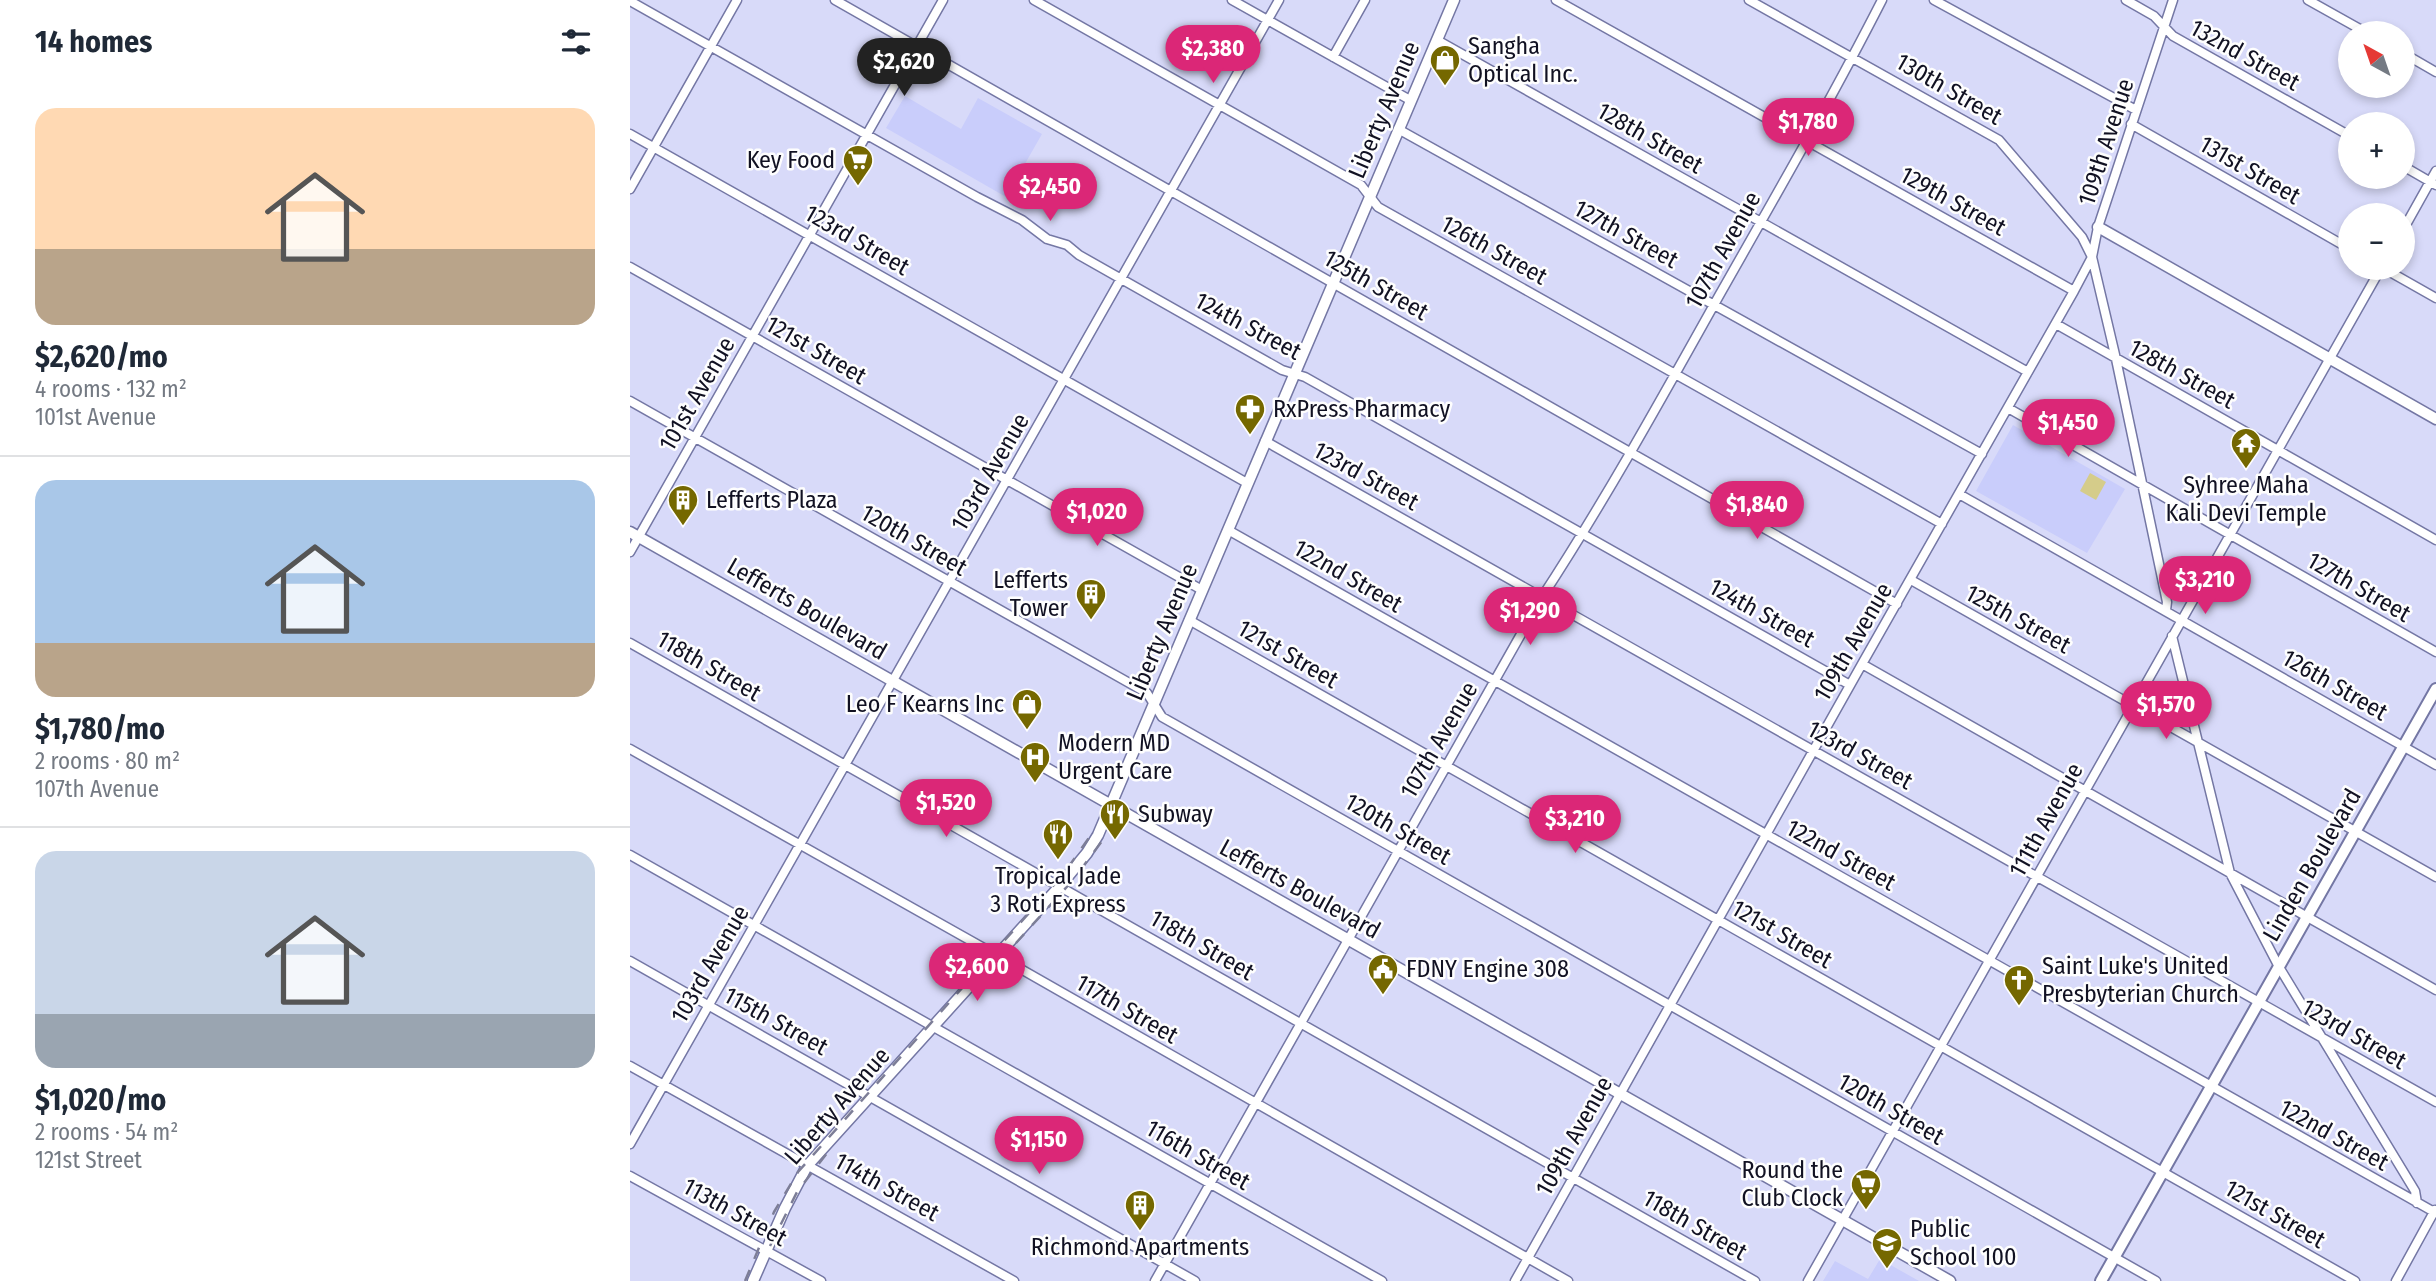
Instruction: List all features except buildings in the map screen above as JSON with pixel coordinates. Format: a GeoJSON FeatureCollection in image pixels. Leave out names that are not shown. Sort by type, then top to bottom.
{"type":"FeatureCollection","features":[{"type":"Feature","properties":{"kind":"main road","name":"Linden Boulevard"},"geometry":{"type":"LineString","coordinates":[[2101,1281],[2436,689]]}},
{"type":"Feature","properties":{"kind":"street"},"geometry":{"type":"LineString","coordinates":[[630,189],[737,0]]}},
{"type":"Feature","properties":{"kind":"street","name":"125th Street"},"geometry":{"type":"LineString","coordinates":[[835,0],[1897,604]]}},
{"type":"Feature","properties":{"kind":"street","name":"101st Avenue"},"geometry":{"type":"LineString","coordinates":[[630,552],[634,535],[695,438],[943,0]]}},
{"type":"Feature","properties":{"kind":"street","name":"126th Street"},"geometry":{"type":"LineString","coordinates":[[1034,0],[1362,185],[1378,207],[1942,524]]}},
{"type":"Feature","properties":{"kind":"street"},"geometry":{"type":"LineString","coordinates":[[1232,0],[1410,100]]}},
{"type":"Feature","properties":{"kind":"street","name":"103rd Avenue"},"geometry":{"type":"LineString","coordinates":[[630,1144],[1279,0]]}},
{"type":"Feature","properties":{"kind":"street"},"geometry":{"type":"LineString","coordinates":[[1333,57],[1364,0]]}},
{"type":"Feature","properties":{"kind":"street","name":"Liberty Avenue"},"geometry":{"type":"LineString","coordinates":[[753,1281],[807,1166],[998,956],[1087,853],[1111,806],[1454,0]]}},
{"type":"Feature","properties":{"kind":"street","name":"129th Street"},"geometry":{"type":"LineString","coordinates":[[1556,0],[2074,291]]}},
{"type":"Feature","properties":{"kind":"street","name":"130th Street"},"geometry":{"type":"LineString","coordinates":[[1749,0],[1999,140],[2082,237],[2092,257]]}},
{"type":"Feature","properties":{"kind":"street","name":"107th Avenue"},"geometry":{"type":"LineString","coordinates":[[1155,1281],[1542,597],[1631,453],[1882,0]]}},
{"type":"Feature","properties":{"kind":"street"},"geometry":{"type":"LineString","coordinates":[[1934,0],[2136,110]]}},
{"type":"Feature","properties":{"kind":"street","name":"132nd Street"},"geometry":{"type":"LineString","coordinates":[[2126,0],[2154,16],[2173,36],[2338,129]]}},
{"type":"Feature","properties":{"kind":"street","name":"109th Avenue"},"geometry":{"type":"LineString","coordinates":[[1515,1281],[2092,257],[2098,227],[2173,0]]}},
{"type":"Feature","properties":{"kind":"street"},"geometry":{"type":"LineString","coordinates":[[2308,0],[2346,21]]}},
{"type":"Feature","properties":{"kind":"street","name":"124th Street"},"geometry":{"type":"LineString","coordinates":[[630,1],[987,203],[1022,220],[1046,239],[1067,245],[1079,255],[1282,370],[1305,377],[1850,685]]}},
{"type":"Feature","properties":{"kind":"street","name":"128th Street"},"geometry":{"type":"LineString","coordinates":[[1437,40],[2028,372]]}},
{"type":"Feature","properties":{"kind":"street"},"geometry":{"type":"LineString","coordinates":[[2415,61],[2436,72]]}},
{"type":"Feature","properties":{"kind":"street","name":"131st Street"},"geometry":{"type":"LineString","coordinates":[[2132,124],[2338,242]]}},
{"type":"Feature","properties":{"kind":"street","name":"127th Street"},"geometry":{"type":"LineString","coordinates":[[1398,129],[1982,454]]}},
{"type":"Feature","properties":{"kind":"street","name":"123rd Street"},"geometry":{"type":"LineString","coordinates":[[630,134],[1247,483]]}},
{"type":"Feature","properties":{"kind":"street"},"geometry":{"type":"LineString","coordinates":[[2415,211],[2433,183],[2436,171]]}},
{"type":"Feature","properties":{"kind":"street"},"geometry":{"type":"LineString","coordinates":[[2415,173],[2433,183]]}},
{"type":"Feature","properties":{"kind":"street"},"geometry":{"type":"LineString","coordinates":[[2098,227],[2436,419]]}},
{"type":"Feature","properties":{"kind":"street"},"geometry":{"type":"LineString","coordinates":[[2092,257],[2167,602],[2166,610]]}},
{"type":"Feature","properties":{"kind":"street","name":"121st Street"},"geometry":{"type":"LineString","coordinates":[[630,267],[1202,590]]}},
{"type":"Feature","properties":{"kind":"street","name":"111th Avenue"},"geometry":{"type":"LineString","coordinates":[[1808,1281],[2375,280]]}},
{"type":"Feature","properties":{"kind":"street"},"geometry":{"type":"LineString","coordinates":[[2404,280],[2436,298]]}},
{"type":"Feature","properties":{"kind":"street","name":"128th Street"},"geometry":{"type":"LineString","coordinates":[[2056,324],[2436,540]]}},
{"type":"Feature","properties":{"kind":"street","name":"120th Street"},"geometry":{"type":"LineString","coordinates":[[630,401],[1147,693],[1162,717],[2156,1281]]}},
{"type":"Feature","properties":{"kind":"street","name":"127th Street"},"geometry":{"type":"LineString","coordinates":[[2008,408],[2436,652]]}},
{"type":"Feature","properties":{"kind":"street","name":"123rd Street"},"geometry":{"type":"LineString","coordinates":[[1265,441],[2436,1102]]}},
{"type":"Feature","properties":{"kind":"street","name":"126th Street"},"geometry":{"type":"LineString","coordinates":[[1959,494],[2436,765]]}},
{"type":"Feature","properties":{"kind":"street","name":"122nd Street"},"geometry":{"type":"LineString","coordinates":[[1228,530],[2435,1212]]}},
{"type":"Feature","properties":{"kind":"street","name":"Lefferts Boulevard"},"geometry":{"type":"LineString","coordinates":[[634,535],[1951,1281]]}},
{"type":"Feature","properties":{"kind":"street","name":"125th Street"},"geometry":{"type":"LineString","coordinates":[[1911,580],[2436,877]]}},
{"type":"Feature","properties":{"kind":"street","name":"121st Street"},"geometry":{"type":"LineString","coordinates":[[1189,620],[2355,1281]]}},
{"type":"Feature","properties":{"kind":"street"},"geometry":{"type":"LineString","coordinates":[[2172,636],[2230,873],[2278,967],[2415,1191],[2417,1203]]}},
{"type":"Feature","properties":{"kind":"street","name":"118th Street"},"geometry":{"type":"LineString","coordinates":[[630,643],[1755,1281]]}},
{"type":"Feature","properties":{"kind":"street"},"geometry":{"type":"LineString","coordinates":[[1862,664],[2436,989]]}},
{"type":"Feature","properties":{"kind":"street","name":"117th Street"},"geometry":{"type":"LineString","coordinates":[[630,749],[1568,1281]]}},
{"type":"Feature","properties":{"kind":"street","name":"116th Street"},"geometry":{"type":"LineString","coordinates":[[630,855],[1382,1281]]}},
{"type":"Feature","properties":{"kind":"street","name":"115th Street"},"geometry":{"type":"LineString","coordinates":[[630,961],[1195,1281]]}},
{"type":"Feature","properties":{"kind":"street","name":"114th Street"},"geometry":{"type":"LineString","coordinates":[[630,1066],[1014,1281]]}},
{"type":"Feature","properties":{"kind":"street","name":"113th Street"},"geometry":{"type":"LineString","coordinates":[[630,1176],[821,1281]]}},
{"type":"Feature","properties":{"kind":"street"},"geometry":{"type":"LineString","coordinates":[[2396,1281],[2435,1212]]}},
{"type":"Feature","properties":{"kind":"shaded area"},"geometry":{"type":"Polygon","coordinates":[[[905,96],[961,129],[978,98],[1042,134],[1006,197],[886,128],[905,96]]]}},
{"type":"Feature","properties":{"kind":"shaded area"},"geometry":{"type":"Polygon","coordinates":[[[2013,425],[2125,489],[2087,553],[1976,491],[2013,425]]]}},
{"type":"Feature","properties":{"kind":"shaded area"},"geometry":{"type":"Polygon","coordinates":[[[2090,473],[2106,482],[2096,500],[2080,491],[2090,473]]]}},
{"type":"Feature","properties":{"kind":"shaded area","name":"Public School 100"},"geometry":{"type":"Polygon","coordinates":[[[1880,1259],[1919,1281],[1823,1281],[1835,1261],[1868,1279],[1880,1259]]]}},
{"type":"Feature","properties":{"kind":"railway"},"geometry":{"type":"LineString","coordinates":[[745,1281],[774,1212],[798,1172],[1062,876],[1091,835]]}},
{"type":"Feature","properties":{"kind":"railway"},"geometry":{"type":"LineString","coordinates":[[1016,943],[1073,880],[1102,841]]}},
{"type":"Feature","properties":{"kind":"railway"},"geometry":{"type":"LineString","coordinates":[[770,1246],[797,1192],[831,1148]]}},
{"type":"Feature","properties":{"kind":"place","name":"Sangha Optical Inc."},"geometry":{"type":"Point","coordinates":[1445,87]}},
{"type":"Feature","properties":{"kind":"place","name":"Key Food"},"geometry":{"type":"Point","coordinates":[858,187]}},
{"type":"Feature","properties":{"kind":"place","name":"RxPress Pharmacy"},"geometry":{"type":"Point","coordinates":[1250,436]}},
{"type":"Feature","properties":{"kind":"place","name":"Syhree Maha Kali Devi Temple"},"geometry":{"type":"Point","coordinates":[2246,470]}},
{"type":"Feature","properties":{"kind":"place","name":"Lefferts Plaza"},"geometry":{"type":"Point","coordinates":[683,527]}},
{"type":"Feature","properties":{"kind":"place","name":"Lefferts Tower"},"geometry":{"type":"Point","coordinates":[1091,621]}},
{"type":"Feature","properties":{"kind":"place","name":"Leo F Kearns Inc"},"geometry":{"type":"Point","coordinates":[1027,731]}},
{"type":"Feature","properties":{"kind":"place","name":"Modern MD Urgent Care"},"geometry":{"type":"Point","coordinates":[1035,784]}},
{"type":"Feature","properties":{"kind":"place","name":"Subway"},"geometry":{"type":"Point","coordinates":[1115,841]}},
{"type":"Feature","properties":{"kind":"place","name":"Tropical Jade 3 Roti Express"},"geometry":{"type":"Point","coordinates":[1058,861]}},
{"type":"Feature","properties":{"kind":"place","name":"FDNY Engine 308"},"geometry":{"type":"Point","coordinates":[1383,996]}},
{"type":"Feature","properties":{"kind":"place","name":"Saint Luke's United Presbyterian Church"},"geometry":{"type":"Point","coordinates":[2019,1007]}},
{"type":"Feature","properties":{"kind":"place","name":"Round the Club Clock"},"geometry":{"type":"Point","coordinates":[1866,1211]}},
{"type":"Feature","properties":{"kind":"place","name":"Richmond Apartments"},"geometry":{"type":"Point","coordinates":[1140,1232]}},
{"type":"Feature","properties":{"kind":"place","name":"Public School 100"},"geometry":{"type":"Point","coordinates":[1887,1270]}}]}
